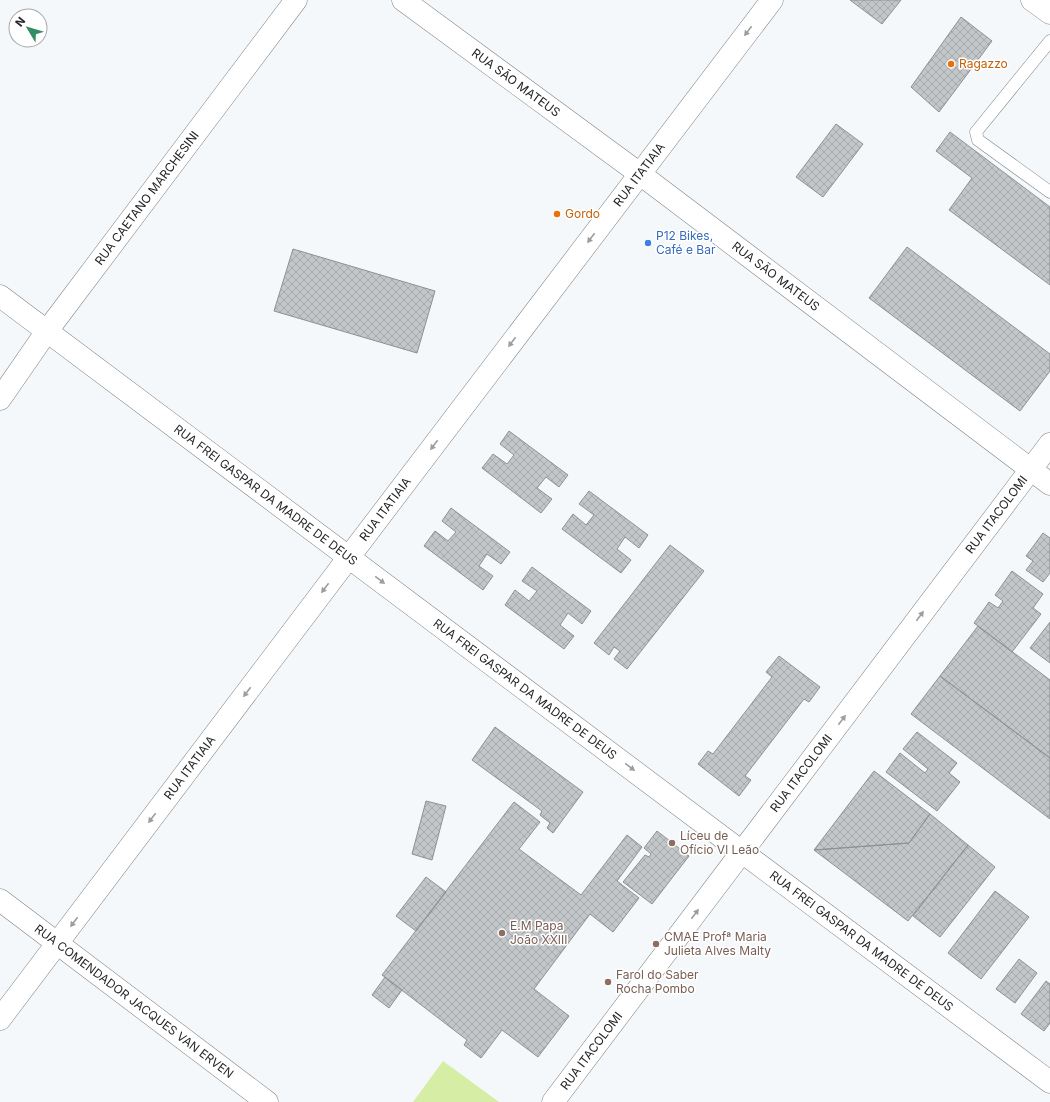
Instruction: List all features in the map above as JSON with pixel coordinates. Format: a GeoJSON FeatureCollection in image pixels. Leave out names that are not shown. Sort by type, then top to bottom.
{"type":"FeatureCollection","features":[{"type":"Feature","properties":{"kind":"street","name":"RUA CAETANO MARCHESINI"},"geometry":{"type":"LineString","coordinates":[[0,399],[47,331],[296,0]]}},
{"type":"Feature","properties":{"kind":"street","name":"RUA SÃO MATEUS"},"geometry":{"type":"LineString","coordinates":[[403,0],[640,174],[1050,484]]}},
{"type":"Feature","properties":{"kind":"street","name":"RUA ITATIAIA"},"geometry":{"type":"LineString","coordinates":[[0,1019],[772,0]]}},
{"type":"Feature","properties":{"kind":"street"},"geometry":{"type":"LineString","coordinates":[[1032,0],[1050,13]]}},
{"type":"Feature","properties":{"kind":"street","name":"RUA FREI GASPAR DA MADRE DE DEUS"},"geometry":{"type":"LineString","coordinates":[[0,296],[1050,1082]]}},
{"type":"Feature","properties":{"kind":"street","name":"RUA ITACOLOMI"},"geometry":{"type":"LineString","coordinates":[[553,1102],[1050,444]]}},
{"type":"Feature","properties":{"kind":"street","name":"RUA COMENDADOR JACQUES VAN ERVEN"},"geometry":{"type":"LineString","coordinates":[[0,900],[267,1102]]}},
{"type":"Feature","properties":{"kind":"lane"},"geometry":{"type":"LineString","coordinates":[[1050,41],[976,132],[978,140],[1050,192]]}},
{"type":"Feature","properties":{"kind":"green space"},"geometry":{"type":"Polygon","coordinates":[[[443,1061],[499,1102],[413,1102],[443,1061]]]}},
{"type":"Feature","properties":{"kind":"building"},"geometry":{"type":"Polygon","coordinates":[[[850,0],[901,0],[882,24],[850,0]]]}},
{"type":"Feature","properties":{"kind":"building","name":"Ragazzo"},"geometry":{"type":"Polygon","coordinates":[[[961,17],[992,41],[939,112],[911,87],[961,17]]]}},
{"type":"Feature","properties":{"kind":"building"},"geometry":{"type":"Polygon","coordinates":[[[836,124],[863,144],[823,197],[796,177],[836,124]]]}},
{"type":"Feature","properties":{"kind":"building"},"geometry":{"type":"Polygon","coordinates":[[[950,132],[1050,207],[1050,285],[949,210],[972,178],[936,151],[950,132]]]}},
{"type":"Feature","properties":{"kind":"building"},"geometry":{"type":"Polygon","coordinates":[[[907,247],[1050,354],[1050,371],[1020,411],[869,298],[907,247]]]}},
{"type":"Feature","properties":{"kind":"building"},"geometry":{"type":"Polygon","coordinates":[[[293,249],[435,291],[417,353],[274,311],[293,249]]]}},
{"type":"Feature","properties":{"kind":"building"},"geometry":{"type":"Polygon","coordinates":[[[509,431],[568,475],[559,487],[546,477],[537,488],[552,499],[541,513],[482,468],[493,454],[507,464],[514,455],[500,444],[509,431]]]}},
{"type":"Feature","properties":{"kind":"building"},"geometry":{"type":"Polygon","coordinates":[[[589,491],[648,535],[639,548],[625,537],[617,549],[631,560],[621,573],[562,529],[573,514],[586,525],[594,515],[579,504],[589,491]]]}},
{"type":"Feature","properties":{"kind":"building"},"geometry":{"type":"Polygon","coordinates":[[[451,508],[510,552],[501,564],[487,554],[479,566],[493,576],[483,590],[424,546],[435,531],[448,541],[456,532],[442,521],[451,508]]]}},
{"type":"Feature","properties":{"kind":"building"},"geometry":{"type":"Polygon","coordinates":[[[1043,533],[1050,538],[1050,573],[1043,582],[1026,570],[1033,561],[1026,556],[1043,533]]]}},
{"type":"Feature","properties":{"kind":"building"},"geometry":{"type":"Polygon","coordinates":[[[670,545],[704,571],[627,669],[614,659],[620,651],[614,647],[609,655],[594,643],[670,545]]]}},
{"type":"Feature","properties":{"kind":"building"},"geometry":{"type":"Polygon","coordinates":[[[532,567],[591,611],[582,624],[568,613],[560,625],[574,636],[564,649],[505,605],[515,590],[529,601],[537,591],[522,581],[532,567]]]}},
{"type":"Feature","properties":{"kind":"building"},"geometry":{"type":"Polygon","coordinates":[[[1012,571],[1043,594],[1033,608],[1041,614],[1012,652],[974,623],[989,602],[998,608],[1003,601],[995,595],[1012,571]]]}},
{"type":"Feature","properties":{"kind":"building"},"geometry":{"type":"Polygon","coordinates":[[[1050,622],[1050,663],[1030,648],[1050,622]]]}},
{"type":"Feature","properties":{"kind":"building"},"geometry":{"type":"Polygon","coordinates":[[[978,626],[1050,680],[1050,758],[940,676],[978,626]]]}},
{"type":"Feature","properties":{"kind":"building"},"geometry":{"type":"Polygon","coordinates":[[[779,656],[820,687],[809,702],[804,699],[745,776],[751,780],[739,796],[698,764],[708,751],[713,754],[772,677],[766,672],[779,656]]]}},
{"type":"Feature","properties":{"kind":"building"},"geometry":{"type":"Polygon","coordinates":[[[940,676],[1050,758],[1050,819],[911,714],[940,676]]]}},
{"type":"Feature","properties":{"kind":"building"},"geometry":{"type":"Polygon","coordinates":[[[495,727],[583,792],[553,833],[547,828],[550,823],[540,815],[542,811],[472,760],[495,727]]]}},
{"type":"Feature","properties":{"kind":"building"},"geometry":{"type":"Polygon","coordinates":[[[917,732],[957,763],[949,773],[960,782],[937,811],[886,772],[900,753],[925,773],[928,769],[903,749],[917,732]]]}},
{"type":"Feature","properties":{"kind":"building"},"geometry":{"type":"Polygon","coordinates":[[[874,771],[930,814],[909,843],[814,850],[874,771]]]}},
{"type":"Feature","properties":{"kind":"building"},"geometry":{"type":"Polygon","coordinates":[[[426,801],[446,806],[432,860],[412,854],[426,801]]]}},
{"type":"Feature","properties":{"kind":"building"},"geometry":{"type":"Polygon","coordinates":[[[514,802],[540,822],[519,849],[581,895],[627,835],[642,847],[617,881],[639,898],[613,932],[590,914],[534,989],[569,1016],[538,1057],[502,1030],[481,1058],[464,1045],[467,1040],[382,975],[514,802]]]}},
{"type":"Feature","properties":{"kind":"building"},"geometry":{"type":"Polygon","coordinates":[[[930,814],[968,845],[908,921],[814,850],[909,843],[930,814]]]}},
{"type":"Feature","properties":{"kind":"building"},"geometry":{"type":"Polygon","coordinates":[[[657,831],[689,856],[652,904],[623,882],[645,855],[649,857],[651,854],[644,848],[657,831]]]}},
{"type":"Feature","properties":{"kind":"building"},"geometry":{"type":"Polygon","coordinates":[[[968,845],[995,867],[940,937],[913,916],[968,845]]]}},
{"type":"Feature","properties":{"kind":"building"},"geometry":{"type":"Polygon","coordinates":[[[426,877],[446,892],[416,931],[396,916],[426,877]]]}},
{"type":"Feature","properties":{"kind":"building"},"geometry":{"type":"Polygon","coordinates":[[[995,891],[1029,917],[981,979],[948,953],[995,891]]]}},
{"type":"Feature","properties":{"kind":"building"},"geometry":{"type":"Polygon","coordinates":[[[1019,959],[1037,973],[1015,1003],[996,989],[1019,959]]]}},
{"type":"Feature","properties":{"kind":"building"},"geometry":{"type":"Polygon","coordinates":[[[385,977],[402,990],[389,1008],[372,995],[385,977]]]}},
{"type":"Feature","properties":{"kind":"building"},"geometry":{"type":"Polygon","coordinates":[[[1046,981],[1050,984],[1050,1023],[1044,1031],[1021,1014],[1046,981]]]}},
{"type":"Feature","properties":{"kind":"place","name":"Ragazzo"},"geometry":{"type":"Point","coordinates":[951,64]}},
{"type":"Feature","properties":{"kind":"place","name":"Gordo"},"geometry":{"type":"Point","coordinates":[557,214]}},
{"type":"Feature","properties":{"kind":"place","name":"P12 Bikes, Café e Bar"},"geometry":{"type":"Point","coordinates":[648,243]}},
{"type":"Feature","properties":{"kind":"place","name":"Líceu de Ofício Vl Leão"},"geometry":{"type":"Point","coordinates":[672,843]}},
{"type":"Feature","properties":{"kind":"place","name":"E.M Papa João XXIII"},"geometry":{"type":"Point","coordinates":[502,933]}},
{"type":"Feature","properties":{"kind":"place","name":"CMAE Profª Maria Julieta Alves Malty"},"geometry":{"type":"Point","coordinates":[656,944]}},
{"type":"Feature","properties":{"kind":"place","name":"Farol do Saber Rocha Pombo"},"geometry":{"type":"Point","coordinates":[608,982]}}]}
